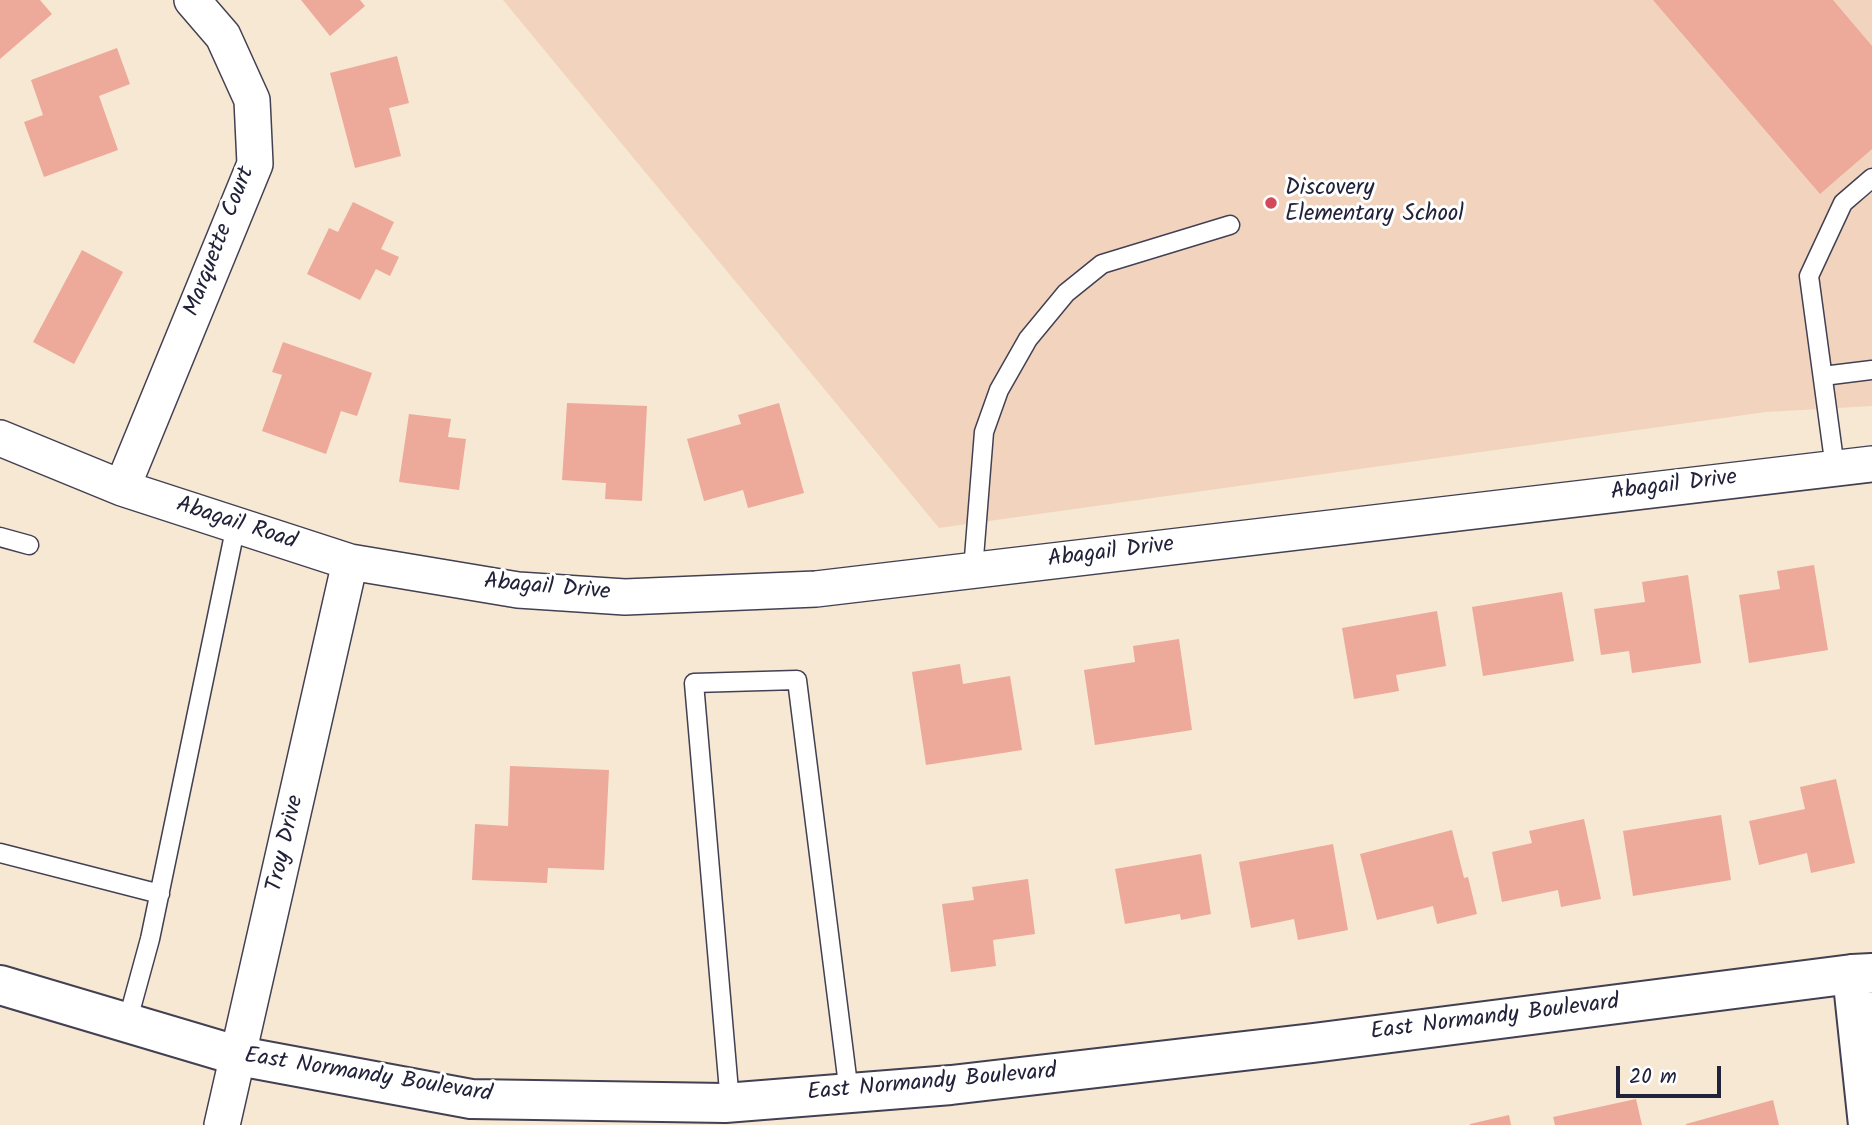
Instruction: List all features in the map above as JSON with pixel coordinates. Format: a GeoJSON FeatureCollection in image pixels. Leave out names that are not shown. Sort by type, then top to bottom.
{"type":"FeatureCollection","features":[{"type":"Feature","properties":{"kind":"street","name":"Marquette Court"},"geometry":{"type":"LineString","coordinates":[[122,488],[255,164],[252,100],[223,36],[192,0]]}},
{"type":"Feature","properties":{"kind":"street"},"geometry":{"type":"LineString","coordinates":[[0,439],[122,488]]}},
{"type":"Feature","properties":{"kind":"street","name":"Abagail Drive"},"geometry":{"type":"LineString","coordinates":[[350,562],[518,590],[625,597],[816,589],[1872,464]]}},
{"type":"Feature","properties":{"kind":"street","name":"Abagail Road"},"geometry":{"type":"LineString","coordinates":[[122,488],[350,562]]}},
{"type":"Feature","properties":{"kind":"street","name":"Troy Drive"},"geometry":{"type":"LineString","coordinates":[[222,1125],[350,562]]}},
{"type":"Feature","properties":{"kind":"street"},"geometry":{"type":"LineString","coordinates":[[1862,973],[1868,1125]]}},
{"type":"Feature","properties":{"kind":"street","name":"East Normandy Boulevard"},"geometry":{"type":"LineString","coordinates":[[0,985],[239,1056],[471,1099],[730,1103],[951,1085],[1313,1043],[1862,973]]}},
{"type":"Feature","properties":{"kind":"lane"},"geometry":{"type":"LineString","coordinates":[[1835,468],[1809,276],[1843,203],[1872,178]]}},
{"type":"Feature","properties":{"kind":"lane"},"geometry":{"type":"LineString","coordinates":[[973,570],[984,432],[999,390],[1028,339],[1066,293],[1102,264],[1230,225]]}},
{"type":"Feature","properties":{"kind":"lane"},"geometry":{"type":"LineString","coordinates":[[1823,376],[1872,370]]}},
{"type":"Feature","properties":{"kind":"lane"},"geometry":{"type":"LineString","coordinates":[[127,1023],[160,894],[236,525]]}},
{"type":"Feature","properties":{"kind":"lane"},"geometry":{"type":"LineString","coordinates":[[0,537],[29,545]]}},
{"type":"Feature","properties":{"kind":"lane"},"geometry":{"type":"LineString","coordinates":[[730,1103],[694,683],[797,680],[849,1093]]}},
{"type":"Feature","properties":{"kind":"lane"},"geometry":{"type":"LineString","coordinates":[[0,853],[160,894]]}},
{"type":"Feature","properties":{"kind":"shaded area","name":"Discovery Elementary School"},"geometry":{"type":"Polygon","coordinates":[[[503,0],[1872,0],[1872,406],[1766,412],[939,528],[503,0]]]}},
{"type":"Feature","properties":{"kind":"building"},"geometry":{"type":"Polygon","coordinates":[[[0,0],[40,0],[52,14],[0,59],[0,0]]]}},
{"type":"Feature","properties":{"kind":"building"},"geometry":{"type":"Polygon","coordinates":[[[301,0],[360,0],[365,6],[330,36],[301,0]]]}},
{"type":"Feature","properties":{"kind":"building"},"geometry":{"type":"Polygon","coordinates":[[[1653,0],[1833,0],[1872,46],[1872,149],[1820,194],[1653,0]]]}},
{"type":"Feature","properties":{"kind":"building"},"geometry":{"type":"Polygon","coordinates":[[[117,48],[130,84],[99,96],[118,150],[44,177],[24,122],[43,115],[31,80],[117,48]]]}},
{"type":"Feature","properties":{"kind":"building"},"geometry":{"type":"Polygon","coordinates":[[[397,56],[409,103],[389,108],[401,156],[355,168],[330,73],[397,56]]]}},
{"type":"Feature","properties":{"kind":"building"},"geometry":{"type":"Polygon","coordinates":[[[353,202],[394,222],[381,249],[399,257],[390,276],[376,269],[360,300],[307,274],[329,228],[338,232],[353,202]]]}},
{"type":"Feature","properties":{"kind":"building"},"geometry":{"type":"Polygon","coordinates":[[[82,250],[123,272],[74,364],[33,342],[82,250]]]}},
{"type":"Feature","properties":{"kind":"building"},"geometry":{"type":"Polygon","coordinates":[[[283,342],[372,373],[357,416],[341,411],[326,454],[262,431],[282,375],[272,372],[283,342]]]}},
{"type":"Feature","properties":{"kind":"building"},"geometry":{"type":"Polygon","coordinates":[[[567,403],[647,406],[642,501],[605,499],[606,483],[562,480],[567,403]]]}},
{"type":"Feature","properties":{"kind":"building"},"geometry":{"type":"Polygon","coordinates":[[[779,403],[804,493],[748,508],[743,490],[704,501],[687,439],[741,424],[738,415],[779,403]]]}},
{"type":"Feature","properties":{"kind":"building"},"geometry":{"type":"Polygon","coordinates":[[[409,414],[451,419],[448,437],[466,439],[459,490],[399,482],[409,414]]]}},
{"type":"Feature","properties":{"kind":"building"},"geometry":{"type":"Polygon","coordinates":[[[1814,565],[1828,650],[1749,663],[1739,595],[1780,589],[1777,571],[1814,565]]]}},
{"type":"Feature","properties":{"kind":"building"},"geometry":{"type":"Polygon","coordinates":[[[1688,575],[1701,663],[1632,673],[1629,651],[1601,655],[1594,609],[1645,602],[1642,582],[1688,575]]]}},
{"type":"Feature","properties":{"kind":"building"},"geometry":{"type":"Polygon","coordinates":[[[1562,592],[1574,661],[1483,676],[1472,607],[1562,592]]]}},
{"type":"Feature","properties":{"kind":"building"},"geometry":{"type":"Polygon","coordinates":[[[1437,611],[1446,666],[1396,675],[1399,691],[1354,699],[1342,628],[1437,611]]]}},
{"type":"Feature","properties":{"kind":"building"},"geometry":{"type":"Polygon","coordinates":[[[1179,639],[1192,730],[1095,745],[1084,670],[1135,662],[1133,646],[1179,639]]]}},
{"type":"Feature","properties":{"kind":"building"},"geometry":{"type":"Polygon","coordinates":[[[960,664],[963,684],[1010,676],[1022,750],[926,765],[912,672],[960,664]]]}},
{"type":"Feature","properties":{"kind":"building"},"geometry":{"type":"Polygon","coordinates":[[[510,766],[609,770],[604,870],[548,868],[547,883],[472,880],[475,824],[508,826],[510,766]]]}},
{"type":"Feature","properties":{"kind":"building"},"geometry":{"type":"Polygon","coordinates":[[[1836,779],[1855,863],[1811,873],[1807,853],[1759,865],[1749,821],[1805,809],[1800,787],[1836,779]]]}},
{"type":"Feature","properties":{"kind":"building"},"geometry":{"type":"Polygon","coordinates":[[[1721,815],[1731,880],[1633,896],[1623,831],[1721,815]]]}},
{"type":"Feature","properties":{"kind":"building"},"geometry":{"type":"Polygon","coordinates":[[[1584,819],[1601,899],[1561,907],[1558,890],[1502,902],[1492,852],[1532,843],[1529,831],[1584,819]]]}},
{"type":"Feature","properties":{"kind":"building"},"geometry":{"type":"Polygon","coordinates":[[[1452,830],[1464,878],[1468,877],[1477,914],[1437,924],[1433,906],[1377,920],[1360,854],[1452,830]]]}},
{"type":"Feature","properties":{"kind":"building"},"geometry":{"type":"Polygon","coordinates":[[[1333,844],[1348,930],[1298,940],[1294,919],[1251,928],[1239,862],[1333,844]]]}},
{"type":"Feature","properties":{"kind":"building"},"geometry":{"type":"Polygon","coordinates":[[[1201,854],[1211,914],[1181,920],[1180,914],[1125,924],[1115,869],[1201,854]]]}},
{"type":"Feature","properties":{"kind":"building"},"geometry":{"type":"Polygon","coordinates":[[[1028,879],[1035,934],[993,940],[996,966],[951,972],[942,904],[974,900],[972,887],[1028,879]]]}},
{"type":"Feature","properties":{"kind":"building"},"geometry":{"type":"Polygon","coordinates":[[[1636,1099],[1642,1125],[1555,1125],[1553,1117],[1636,1099]]]}},
{"type":"Feature","properties":{"kind":"building"},"geometry":{"type":"Polygon","coordinates":[[[1773,1100],[1779,1125],[1686,1125],[1686,1124],[1773,1100]]]}},
{"type":"Feature","properties":{"kind":"building"},"geometry":{"type":"Polygon","coordinates":[[[1509,1115],[1511,1125],[1470,1125],[1470,1124],[1509,1115]]]}},
{"type":"Feature","properties":{"kind":"place","name":"Discovery Elementary School"},"geometry":{"type":"Point","coordinates":[1271,203]}}]}
